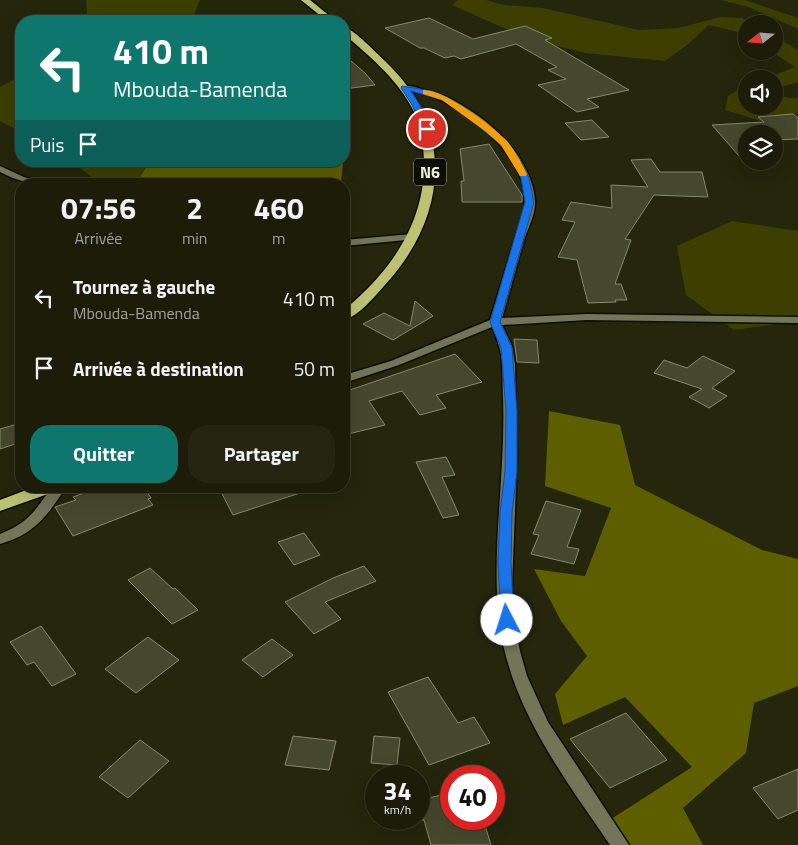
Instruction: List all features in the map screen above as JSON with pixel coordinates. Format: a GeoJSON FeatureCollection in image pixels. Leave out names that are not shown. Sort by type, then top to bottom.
{"type":"FeatureCollection","features":[{"type":"Feature","properties":{"kind":"highway"},"geometry":{"type":"LineString","coordinates":[[305,0],[324,15]]}},
{"type":"Feature","properties":{"kind":"highway","name":"N6"},"geometry":{"type":"LineString","coordinates":[[350,35],[381,62],[405,88],[416,105],[427,129],[430,179],[425,208],[396,264],[368,296],[350,311]]}},
{"type":"Feature","properties":{"kind":"highway"},"geometry":{"type":"LineString","coordinates":[[0,506],[34,493]]}},
{"type":"Feature","properties":{"kind":"street"},"geometry":{"type":"LineString","coordinates":[[405,88],[437,96],[461,108],[504,143],[516,159],[525,178],[530,202],[495,322],[506,348],[511,411],[511,471],[506,513],[505,604],[512,651],[524,690],[541,725],[620,845]]}},
{"type":"Feature","properties":{"kind":"street"},"geometry":{"type":"LineString","coordinates":[[0,169],[17,178]]}},
{"type":"Feature","properties":{"kind":"street"},"geometry":{"type":"LineString","coordinates":[[350,242],[412,236]]}},
{"type":"Feature","properties":{"kind":"street"},"geometry":{"type":"LineString","coordinates":[[350,377],[395,363],[495,322],[587,317],[798,320]]}},
{"type":"Feature","properties":{"kind":"street"},"geometry":{"type":"LineString","coordinates":[[0,539],[23,530],[33,522],[55,493]]}},
{"type":"Feature","properties":{"kind":"shaded area"},"geometry":{"type":"Polygon","coordinates":[[[86,0],[200,0],[194,15],[85,15],[87,13],[86,0]]]}},
{"type":"Feature","properties":{"kind":"shaded area"},"geometry":{"type":"Polygon","coordinates":[[[458,0],[486,0],[504,5],[543,8],[639,30],[679,28],[720,17],[738,18],[738,32],[709,25],[687,45],[665,61],[585,53],[526,38],[452,5],[458,0]]]}},
{"type":"Feature","properties":{"kind":"shaded area"},"geometry":{"type":"Polygon","coordinates":[[[721,0],[745,0],[798,18],[798,29],[783,22],[783,15],[766,15],[748,7],[721,0]]]}},
{"type":"Feature","properties":{"kind":"shaded area"},"geometry":{"type":"Polygon","coordinates":[[[783,41],[798,50],[798,82],[783,86],[783,72],[795,67],[783,59],[783,41]]]}},
{"type":"Feature","properties":{"kind":"shaded area"},"geometry":{"type":"Polygon","coordinates":[[[15,79],[15,129],[0,121],[0,87],[15,79]]]}},
{"type":"Feature","properties":{"kind":"shaded area"},"geometry":{"type":"Polygon","coordinates":[[[738,90],[738,114],[725,110],[728,96],[738,90]]]}},
{"type":"Feature","properties":{"kind":"shaded area"},"geometry":{"type":"Polygon","coordinates":[[[783,96],[798,98],[798,113],[761,121],[741,115],[783,115],[783,96]]]}},
{"type":"Feature","properties":{"kind":"shaded area"},"geometry":{"type":"Polygon","coordinates":[[[79,167],[146,167],[140,178],[93,178],[79,167]]]}},
{"type":"Feature","properties":{"kind":"shaded area"},"geometry":{"type":"Polygon","coordinates":[[[146,167],[342,167],[342,178],[140,178],[146,167]]]}},
{"type":"Feature","properties":{"kind":"shaded area"},"geometry":{"type":"Polygon","coordinates":[[[732,221],[798,231],[798,321],[734,330],[686,295],[677,246],[732,221]]]}},
{"type":"Feature","properties":{"kind":"shaded area"},"geometry":{"type":"Polygon","coordinates":[[[549,411],[620,425],[635,485],[762,550],[798,559],[798,686],[754,703],[746,753],[683,808],[703,845],[617,845],[608,821],[692,767],[625,697],[563,725],[555,694],[587,656],[561,621],[534,569],[585,576],[611,508],[545,486],[549,411]]]}},
{"type":"Feature","properties":{"kind":"building"},"geometry":{"type":"Polygon","coordinates":[[[429,18],[473,39],[525,26],[552,38],[545,40],[629,90],[587,99],[599,107],[577,112],[538,85],[566,79],[548,70],[557,67],[516,44],[461,59],[454,56],[445,58],[420,48],[385,28],[429,18]]]}},
{"type":"Feature","properties":{"kind":"building"},"geometry":{"type":"Polygon","coordinates":[[[350,60],[365,73],[375,85],[350,88],[350,60]]]}},
{"type":"Feature","properties":{"kind":"building"},"geometry":{"type":"Polygon","coordinates":[[[793,114],[798,118],[798,139],[783,140],[783,125],[738,125],[738,155],[712,125],[764,122],[758,117],[793,114]]]}},
{"type":"Feature","properties":{"kind":"building"},"geometry":{"type":"Polygon","coordinates":[[[592,120],[609,137],[581,140],[565,123],[592,120]]]}},
{"type":"Feature","properties":{"kind":"building"},"geometry":{"type":"Polygon","coordinates":[[[489,144],[522,195],[522,202],[462,202],[461,181],[464,181],[460,149],[489,144]]]}},
{"type":"Feature","properties":{"kind":"building"},"geometry":{"type":"Polygon","coordinates":[[[651,159],[660,172],[702,172],[708,197],[654,195],[625,239],[631,240],[615,284],[621,284],[627,300],[588,303],[577,260],[558,257],[575,222],[562,220],[571,202],[612,208],[611,185],[648,187],[631,160],[651,159]]]}},
{"type":"Feature","properties":{"kind":"building"},"geometry":{"type":"Polygon","coordinates":[[[415,301],[433,316],[393,340],[363,324],[384,313],[410,326],[415,301]]]}},
{"type":"Feature","properties":{"kind":"building"},"geometry":{"type":"Polygon","coordinates":[[[514,339],[537,340],[539,363],[517,362],[514,339]]]}},
{"type":"Feature","properties":{"kind":"building"},"geometry":{"type":"Polygon","coordinates":[[[455,354],[482,382],[436,395],[446,408],[420,415],[402,391],[369,401],[385,425],[350,434],[350,390],[455,354]]]}},
{"type":"Feature","properties":{"kind":"building"},"geometry":{"type":"Polygon","coordinates":[[[703,356],[735,371],[712,388],[727,396],[709,408],[689,397],[702,389],[654,373],[664,360],[687,368],[703,356]]]}},
{"type":"Feature","properties":{"kind":"building"},"geometry":{"type":"Polygon","coordinates":[[[15,425],[15,444],[0,449],[0,429],[15,425]]]}},
{"type":"Feature","properties":{"kind":"building"},"geometry":{"type":"Polygon","coordinates":[[[446,457],[455,475],[442,477],[459,515],[443,518],[416,462],[446,457]]]}},
{"type":"Feature","properties":{"kind":"building"},"geometry":{"type":"Polygon","coordinates":[[[84,493],[148,493],[151,498],[148,499],[153,505],[73,536],[55,507],[76,500],[73,497],[84,493]]]}},
{"type":"Feature","properties":{"kind":"building"},"geometry":{"type":"Polygon","coordinates":[[[222,493],[300,493],[233,515],[222,493]]]}},
{"type":"Feature","properties":{"kind":"building"},"geometry":{"type":"Polygon","coordinates":[[[546,501],[581,510],[567,547],[579,549],[574,564],[531,554],[539,535],[533,534],[546,501]]]}},
{"type":"Feature","properties":{"kind":"building"},"geometry":{"type":"Polygon","coordinates":[[[304,533],[320,555],[294,565],[278,542],[304,533]]]}},
{"type":"Feature","properties":{"kind":"building"},"geometry":{"type":"Polygon","coordinates":[[[364,566],[376,581],[325,602],[341,619],[314,634],[285,602],[333,578],[364,566]]]}},
{"type":"Feature","properties":{"kind":"building"},"geometry":{"type":"Polygon","coordinates":[[[150,568],[198,610],[172,624],[128,580],[150,568]]]}},
{"type":"Feature","properties":{"kind":"building"},"geometry":{"type":"Polygon","coordinates":[[[41,626],[76,674],[52,686],[34,662],[27,665],[10,642],[41,626]]]}},
{"type":"Feature","properties":{"kind":"building"},"geometry":{"type":"Polygon","coordinates":[[[148,637],[179,660],[136,693],[105,669],[148,637]]]}},
{"type":"Feature","properties":{"kind":"building"},"geometry":{"type":"Polygon","coordinates":[[[272,639],[293,655],[263,677],[242,660],[272,639]]]}},
{"type":"Feature","properties":{"kind":"building"},"geometry":{"type":"Polygon","coordinates":[[[428,677],[458,723],[474,717],[490,743],[429,765],[388,692],[428,677]]]}},
{"type":"Feature","properties":{"kind":"building"},"geometry":{"type":"Polygon","coordinates":[[[626,713],[667,760],[610,788],[570,739],[626,713]]]}},
{"type":"Feature","properties":{"kind":"building"},"geometry":{"type":"Polygon","coordinates":[[[293,736],[336,741],[329,770],[285,765],[293,736]]]}},
{"type":"Feature","properties":{"kind":"building"},"geometry":{"type":"Polygon","coordinates":[[[374,736],[400,738],[397,765],[371,763],[374,736]]]}},
{"type":"Feature","properties":{"kind":"building"},"geometry":{"type":"Polygon","coordinates":[[[140,740],[169,761],[128,798],[99,777],[140,740]]]}},
{"type":"Feature","properties":{"kind":"building"},"geometry":{"type":"Polygon","coordinates":[[[798,769],[798,810],[778,819],[753,788],[798,769]]]}},
{"type":"Feature","properties":{"kind":"building"},"geometry":{"type":"Polygon","coordinates":[[[440,795],[440,830],[486,830],[491,845],[431,845],[427,830],[430,830],[430,798],[440,795]]]}},
{"type":"Feature","properties":{"kind":"slow traffic"},"geometry":{"type":"LineString","coordinates":[[426,92],[444,98],[461,108],[488,129],[504,143],[516,159],[523,174]]}},
{"type":"Feature","properties":{"kind":"route"},"geometry":{"type":"LineString","coordinates":[[427,129],[416,105],[405,88],[444,98],[461,108],[504,143],[516,159],[525,178],[530,202],[495,322],[506,348],[511,411],[511,471],[506,513],[505,563],[507,620]]}}]}
